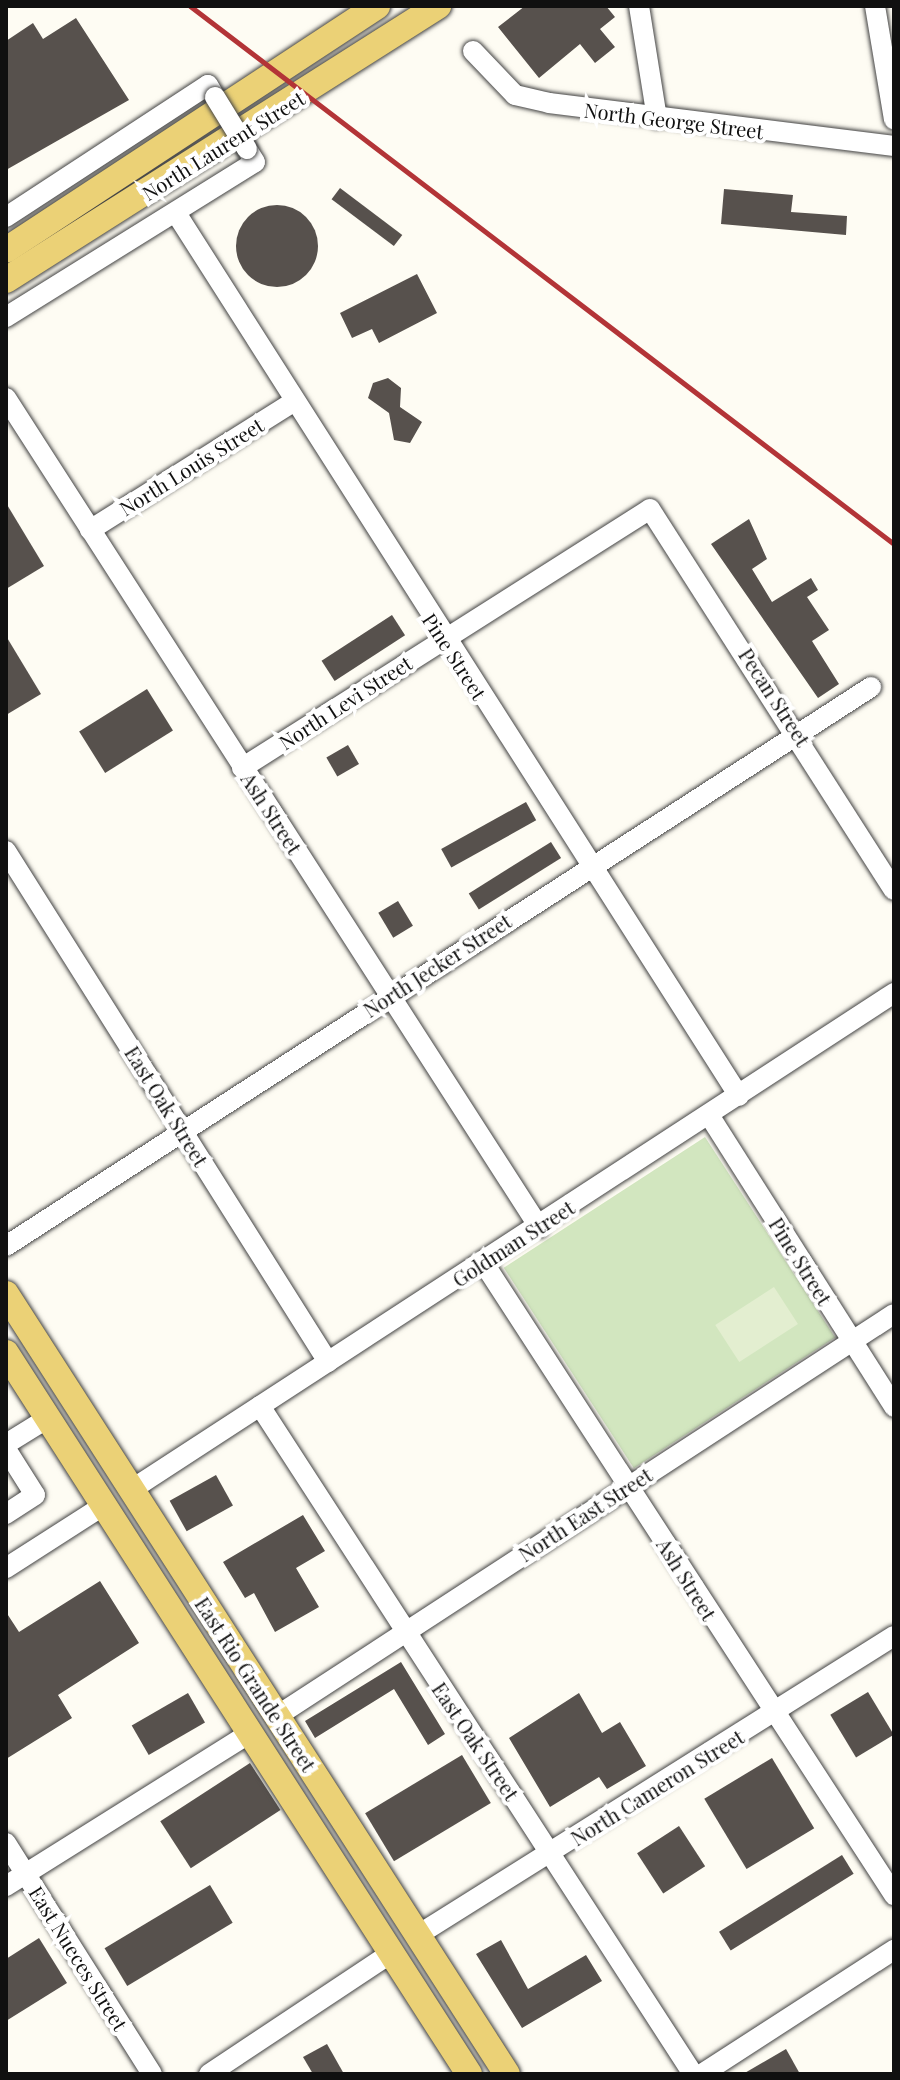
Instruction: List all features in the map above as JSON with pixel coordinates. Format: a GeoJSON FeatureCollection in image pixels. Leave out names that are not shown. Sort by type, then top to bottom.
{"type":"FeatureCollection","features":[{"type":"Feature","properties":{"kind":"main road","name":"North Laurent Street"},"geometry":{"type":"LineString","coordinates":[[6,250],[377,6]]}},
{"type":"Feature","properties":{"kind":"main road","name":"North Laurent Street"},"geometry":{"type":"LineString","coordinates":[[6,280],[438,6]]}},
{"type":"Feature","properties":{"kind":"main road","name":"East Rio Grande Street"},"geometry":{"type":"LineString","coordinates":[[6,1294],[507,2074]]}},
{"type":"Feature","properties":{"kind":"main road","name":"East Rio Grande Street"},"geometry":{"type":"LineString","coordinates":[[6,1353],[469,2074]]}},
{"type":"Feature","properties":{"kind":"main road"},"geometry":{"type":"LineString","coordinates":[[64,1444],[89,1453],[113,1487],[131,1490]]}},
{"type":"Feature","properties":{"kind":"main road"},"geometry":{"type":"LineString","coordinates":[[104,1505],[120,1508],[152,1548],[172,1554]]}},
{"type":"Feature","properties":{"kind":"street"},"geometry":{"type":"LineString","coordinates":[[639,6],[657,119]]}},
{"type":"Feature","properties":{"kind":"street"},"geometry":{"type":"LineString","coordinates":[[875,6],[894,119]]}},
{"type":"Feature","properties":{"kind":"street","name":"North George Street"},"geometry":{"type":"LineString","coordinates":[[473,51],[515,95],[657,119],[894,146]]}},
{"type":"Feature","properties":{"kind":"street"},"geometry":{"type":"LineString","coordinates":[[6,217],[208,85],[255,162],[6,317]]}},
{"type":"Feature","properties":{"kind":"street","name":"Pine Street"},"geometry":{"type":"LineString","coordinates":[[176,213],[444,639],[739,1096]]}},
{"type":"Feature","properties":{"kind":"street","name":"Ash Street"},"geometry":{"type":"LineString","coordinates":[[6,398],[539,1227]]}},
{"type":"Feature","properties":{"kind":"street","name":"North Louis Street"},"geometry":{"type":"LineString","coordinates":[[90,530],[293,402]]}},
{"type":"Feature","properties":{"kind":"street","name":"North Levi Street"},"geometry":{"type":"LineString","coordinates":[[242,768],[650,509]]}},
{"type":"Feature","properties":{"kind":"street","name":"Pecan Street"},"geometry":{"type":"LineString","coordinates":[[650,509],[798,731],[894,890]]}},
{"type":"Feature","properties":{"kind":"street","name":"North Jecker Street"},"geometry":{"type":"LineString","coordinates":[[6,1246],[798,731],[871,687]]}},
{"type":"Feature","properties":{"kind":"street","name":"East Oak Street"},"geometry":{"type":"LineString","coordinates":[[9,864],[328,1362]]}},
{"type":"Feature","properties":{"kind":"street","name":"Goldman Street"},"geometry":{"type":"LineString","coordinates":[[131,1490],[894,993]]}},
{"type":"Feature","properties":{"kind":"street","name":"Pine Street"},"geometry":{"type":"LineString","coordinates":[[709,1115],[894,1407]]}},
{"type":"Feature","properties":{"kind":"street","name":"Ash Street"},"geometry":{"type":"LineString","coordinates":[[483,1262],[773,1715],[894,1895]]}},
{"type":"Feature","properties":{"kind":"street","name":"North East Street"},"geometry":{"type":"LineString","coordinates":[[277,1716],[894,1314]]}},
{"type":"Feature","properties":{"kind":"street","name":"East Oak Street"},"geometry":{"type":"LineString","coordinates":[[260,1406],[403,1632],[551,1853],[693,2074]]}},
{"type":"Feature","properties":{"kind":"street"},"geometry":{"type":"LineString","coordinates":[[6,1514],[35,1495],[6,1447],[48,1418]]}},
{"type":"Feature","properties":{"kind":"street"},"geometry":{"type":"LineString","coordinates":[[6,1568],[104,1505]]}},
{"type":"Feature","properties":{"kind":"street","name":"North Cameron Street"},"geometry":{"type":"LineString","coordinates":[[418,1935],[773,1715],[894,1636]]}},
{"type":"Feature","properties":{"kind":"street"},"geometry":{"type":"LineString","coordinates":[[6,1886],[250,1733]]}},
{"type":"Feature","properties":{"kind":"street","name":"East Nueces Street"},"geometry":{"type":"LineString","coordinates":[[6,1843],[152,2074]]}},
{"type":"Feature","properties":{"kind":"street"},"geometry":{"type":"LineString","coordinates":[[702,2074],[894,1950]]}},
{"type":"Feature","properties":{"kind":"street"},"geometry":{"type":"LineString","coordinates":[[209,2074],[391,1953]]}},
{"type":"Feature","properties":{"kind":"green space"},"geometry":{"type":"Polygon","coordinates":[[[705,1137],[835,1337],[634,1468],[504,1268],[705,1137]]]}},
{"type":"Feature","properties":{"kind":"green space"},"geometry":{"type":"Polygon","coordinates":[[[774,1287],[798,1324],[739,1362],[715,1325],[774,1287]]]}},
{"type":"Feature","properties":{"kind":"building"},"geometry":{"type":"Polygon","coordinates":[[[525,6],[606,6],[615,17],[600,29],[615,47],[595,63],[580,44],[539,78],[498,27],[525,6]]]}},
{"type":"Feature","properties":{"kind":"building"},"geometry":{"type":"Polygon","coordinates":[[[76,18],[129,100],[6,170],[6,41],[33,23],[43,39],[76,18]]]}},
{"type":"Feature","properties":{"kind":"building"},"geometry":{"type":"Polygon","coordinates":[[[340,188],[402,235],[394,246],[332,199],[340,188]]]}},
{"type":"Feature","properties":{"kind":"building"},"geometry":{"type":"Polygon","coordinates":[[[724,189],[793,195],[791,212],[847,216],[846,235],[721,224],[724,189]]]}},
{"type":"Feature","properties":{"kind":"building"},"geometry":{"type":"Polygon","coordinates":[[[277,205],[293,208],[306,217],[315,230],[318,246],[315,262],[306,275],[293,284],[277,287],[261,284],[248,275],[239,262],[236,246],[239,230],[248,217],[261,208],[277,205]]]}},
{"type":"Feature","properties":{"kind":"building"},"geometry":{"type":"Polygon","coordinates":[[[417,274],[437,313],[379,343],[372,329],[352,338],[340,313],[417,274]]]}},
{"type":"Feature","properties":{"kind":"building"},"geometry":{"type":"Polygon","coordinates":[[[388,378],[401,388],[400,407],[422,422],[410,443],[394,440],[389,413],[368,398],[373,383],[388,378]]]}},
{"type":"Feature","properties":{"kind":"building"},"geometry":{"type":"Polygon","coordinates":[[[6,503],[44,566],[6,589],[6,503]]]}},
{"type":"Feature","properties":{"kind":"building"},"geometry":{"type":"Polygon","coordinates":[[[749,519],[767,559],[752,569],[772,602],[811,578],[818,590],[807,597],[829,630],[812,641],[839,684],[818,698],[711,544],[749,519]]]}},
{"type":"Feature","properties":{"kind":"building"},"geometry":{"type":"Polygon","coordinates":[[[392,615],[405,635],[335,681],[322,661],[392,615]]]}},
{"type":"Feature","properties":{"kind":"building"},"geometry":{"type":"Polygon","coordinates":[[[6,636],[41,694],[6,715],[6,636]]]}},
{"type":"Feature","properties":{"kind":"building"},"geometry":{"type":"Polygon","coordinates":[[[147,689],[173,731],[105,773],[79,731],[147,689]]]}},
{"type":"Feature","properties":{"kind":"building"},"geometry":{"type":"Polygon","coordinates":[[[348,745],[359,764],[337,777],[326,758],[348,745]]]}},
{"type":"Feature","properties":{"kind":"building"},"geometry":{"type":"Polygon","coordinates":[[[526,802],[536,820],[451,867],[441,849],[526,802]]]}},
{"type":"Feature","properties":{"kind":"building"},"geometry":{"type":"Polygon","coordinates":[[[551,842],[561,858],[479,910],[469,893],[551,842]]]}},
{"type":"Feature","properties":{"kind":"building"},"geometry":{"type":"Polygon","coordinates":[[[398,901],[413,926],[393,938],[378,913],[398,901]]]}},
{"type":"Feature","properties":{"kind":"building"},"geometry":{"type":"Polygon","coordinates":[[[216,1475],[233,1506],[187,1531],[170,1501],[216,1475]]]}},
{"type":"Feature","properties":{"kind":"building"},"geometry":{"type":"Polygon","coordinates":[[[303,1515],[325,1551],[296,1568],[319,1607],[275,1632],[254,1593],[245,1598],[223,1562],[303,1515]]]}},
{"type":"Feature","properties":{"kind":"building"},"geometry":{"type":"Polygon","coordinates":[[[100,1581],[139,1643],[58,1695],[72,1718],[6,1759],[6,1612],[19,1632],[100,1581]]]}},
{"type":"Feature","properties":{"kind":"building"},"geometry":{"type":"Polygon","coordinates":[[[401,1662],[445,1734],[428,1745],[394,1689],[315,1738],[305,1721],[401,1662]]]}},
{"type":"Feature","properties":{"kind":"building"},"geometry":{"type":"Polygon","coordinates":[[[868,1692],[894,1735],[856,1758],[830,1715],[868,1692]]]}},
{"type":"Feature","properties":{"kind":"building"},"geometry":{"type":"Polygon","coordinates":[[[188,1693],[205,1722],[149,1755],[132,1726],[188,1693]]]}},
{"type":"Feature","properties":{"kind":"building"},"geometry":{"type":"Polygon","coordinates":[[[579,1693],[602,1733],[620,1722],[646,1766],[607,1789],[599,1777],[550,1807],[509,1738],[579,1693]]]}},
{"type":"Feature","properties":{"kind":"building"},"geometry":{"type":"Polygon","coordinates":[[[462,1755],[491,1803],[394,1861],[365,1813],[462,1755]]]}},
{"type":"Feature","properties":{"kind":"building"},"geometry":{"type":"Polygon","coordinates":[[[772,1758],[814,1828],[747,1869],[704,1799],[772,1758]]]}},
{"type":"Feature","properties":{"kind":"building"},"geometry":{"type":"Polygon","coordinates":[[[250,1763],[280,1810],[191,1868],[160,1821],[250,1763]]]}},
{"type":"Feature","properties":{"kind":"building"},"geometry":{"type":"Polygon","coordinates":[[[679,1826],[705,1866],[663,1893],[637,1853],[679,1826]]]}},
{"type":"Feature","properties":{"kind":"building"},"geometry":{"type":"Polygon","coordinates":[[[842,1855],[854,1874],[731,1950],[719,1932],[842,1855]]]}},
{"type":"Feature","properties":{"kind":"building"},"geometry":{"type":"Polygon","coordinates":[[[210,1885],[233,1923],[127,1986],[105,1948],[210,1885]]]}},
{"type":"Feature","properties":{"kind":"building"},"geometry":{"type":"Polygon","coordinates":[[[39,1938],[67,1983],[6,2021],[6,1959],[39,1938]]]}},
{"type":"Feature","properties":{"kind":"building"},"geometry":{"type":"Polygon","coordinates":[[[501,1940],[528,1989],[586,1955],[602,1981],[522,2028],[476,1954],[501,1940]]]}},
{"type":"Feature","properties":{"kind":"building"},"geometry":{"type":"Polygon","coordinates":[[[327,2044],[344,2074],[313,2074],[303,2057],[327,2044]]]}},
{"type":"Feature","properties":{"kind":"building"},"geometry":{"type":"Polygon","coordinates":[[[786,2049],[800,2074],[743,2074],[786,2049]]]}},
{"type":"Feature","properties":{"kind":"railway"},"geometry":{"type":"LineString","coordinates":[[190,6],[894,544]]}}]}
